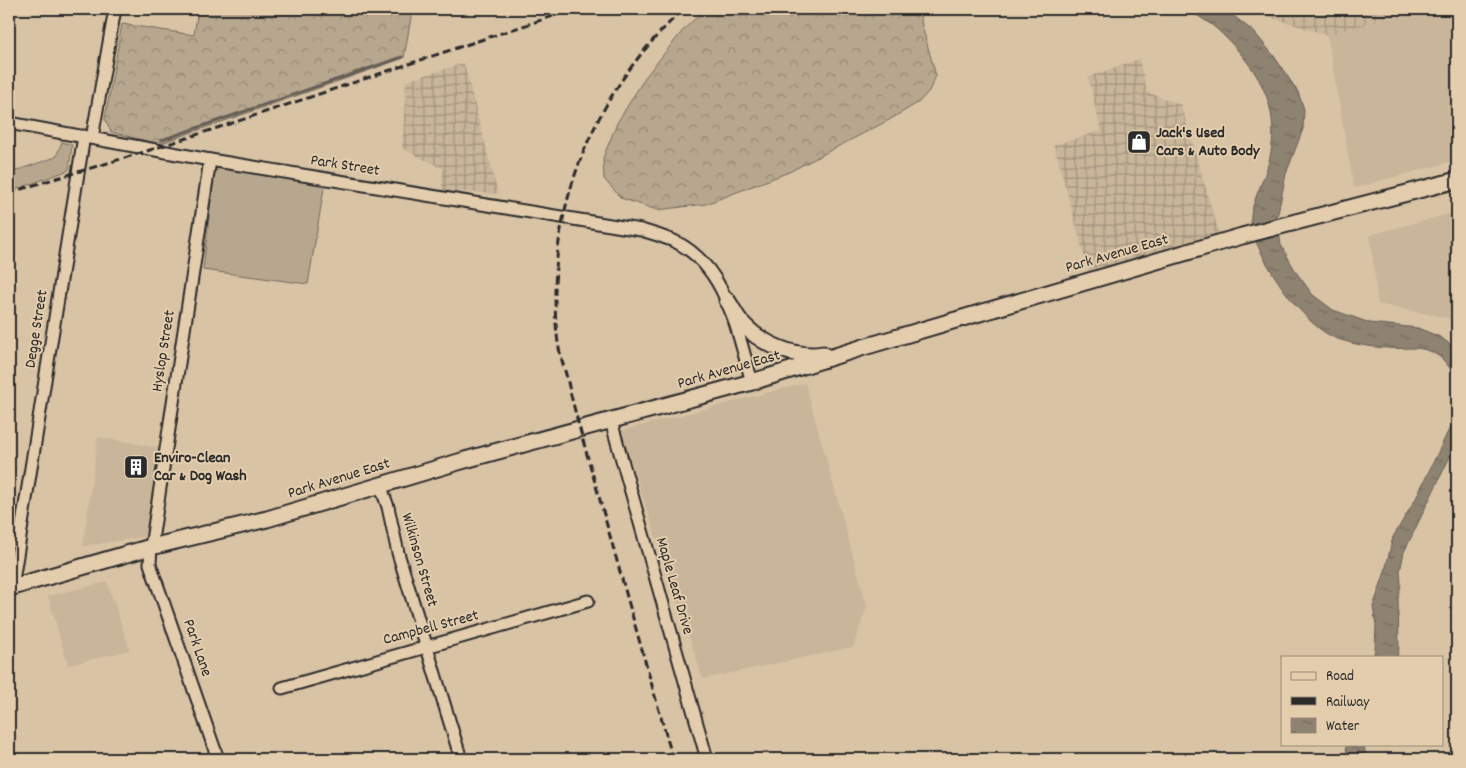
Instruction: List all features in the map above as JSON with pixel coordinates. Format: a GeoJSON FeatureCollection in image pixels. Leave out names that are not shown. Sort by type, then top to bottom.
{"type":"FeatureCollection","features":[{"type":"Feature","properties":{"kind":"main road","name":"Park Avenue East"},"geometry":{"type":"LineString","coordinates":[[10,588],[151,547],[267,519],[380,484],[752,382],[864,347],[1242,236],[1457,180]]}},
{"type":"Feature","properties":{"kind":"main road"},"geometry":{"type":"LineString","coordinates":[[1359,206],[1457,190]]}},
{"type":"Feature","properties":{"kind":"main road"},"geometry":{"type":"LineString","coordinates":[[727,300],[740,322],[763,340],[784,350],[813,356],[864,347]]}},
{"type":"Feature","properties":{"kind":"street","name":"Degge Street"},"geometry":{"type":"LineString","coordinates":[[10,588],[88,137],[115,9]]}},
{"type":"Feature","properties":{"kind":"street","name":"Park Street"},"geometry":{"type":"LineString","coordinates":[[9,123],[210,160],[641,230],[675,242],[689,251],[708,269],[724,292],[752,382]]}},
{"type":"Feature","properties":{"kind":"street","name":"Hyslop Street"},"geometry":{"type":"LineString","coordinates":[[151,547],[210,160]]}},
{"type":"Feature","properties":{"kind":"street","name":"Maple Leaf Drive"},"geometry":{"type":"LineString","coordinates":[[611,421],[707,759]]}},
{"type":"Feature","properties":{"kind":"street","name":"Wilkinson Street"},"geometry":{"type":"LineString","coordinates":[[380,484],[388,507],[398,553],[461,759]]}},
{"type":"Feature","properties":{"kind":"street","name":"Park Lane"},"geometry":{"type":"LineString","coordinates":[[151,547],[150,564],[218,759]]}},
{"type":"Feature","properties":{"kind":"street","name":"Campbell Street"},"geometry":{"type":"LineString","coordinates":[[282,688],[588,600]]}},
{"type":"Feature","properties":{"kind":"shaded area"},"geometry":{"type":"Polygon","coordinates":[[[1252,9],[1420,9],[1327,35],[1257,13],[1252,9]]]}},
{"type":"Feature","properties":{"kind":"shaded area"},"geometry":{"type":"Polygon","coordinates":[[[1420,9],[1457,9],[1457,160],[1354,188],[1327,35],[1420,9]]]}},
{"type":"Feature","properties":{"kind":"shaded area"},"geometry":{"type":"Polygon","coordinates":[[[1139,59],[1147,92],[1181,105],[1220,236],[1089,273],[1054,145],[1101,131],[1088,77],[1139,59]]]}},
{"type":"Feature","properties":{"kind":"shaded area"},"geometry":{"type":"Polygon","coordinates":[[[464,63],[498,194],[442,191],[443,169],[402,148],[406,81],[464,63]]]}},
{"type":"Feature","properties":{"kind":"shaded area"},"geometry":{"type":"Polygon","coordinates":[[[1457,212],[1457,320],[1378,304],[1370,235],[1457,212]]]}},
{"type":"Feature","properties":{"kind":"shaded area"},"geometry":{"type":"Polygon","coordinates":[[[805,383],[867,606],[853,647],[703,679],[621,431],[805,383]]]}},
{"type":"Feature","properties":{"kind":"shaded area"},"geometry":{"type":"Polygon","coordinates":[[[98,437],[159,448],[147,530],[143,537],[83,546],[98,437]]]}},
{"type":"Feature","properties":{"kind":"shaded area"},"geometry":{"type":"Polygon","coordinates":[[[107,582],[130,650],[68,665],[48,596],[107,582]]]}},
{"type":"Feature","properties":{"kind":"green space"},"geometry":{"type":"Polygon","coordinates":[[[198,9],[408,9],[411,17],[404,58],[159,144],[111,132],[105,119],[122,24],[194,35],[198,9]]]}},
{"type":"Feature","properties":{"kind":"green space"},"geometry":{"type":"Polygon","coordinates":[[[706,9],[919,9],[936,76],[929,91],[919,102],[889,120],[789,172],[706,204],[657,210],[621,198],[604,179],[603,158],[617,123],[646,76],[685,28],[706,9]]]}},
{"type":"Feature","properties":{"kind":"green space"},"geometry":{"type":"Polygon","coordinates":[[[62,142],[72,145],[69,170],[9,192],[9,173],[56,157],[62,142]]]}},
{"type":"Feature","properties":{"kind":"green space"},"geometry":{"type":"Polygon","coordinates":[[[220,167],[325,182],[308,284],[203,270],[214,172],[220,167]]]}},
{"type":"Feature","properties":{"kind":"water"},"geometry":{"type":"Polygon","coordinates":[[[1188,9],[1225,9],[1254,32],[1274,56],[1298,92],[1304,109],[1303,129],[1286,174],[1277,218],[1281,245],[1296,272],[1313,295],[1333,310],[1370,323],[1418,328],[1440,337],[1457,349],[1457,379],[1443,360],[1436,354],[1426,350],[1374,347],[1354,344],[1335,338],[1313,323],[1291,300],[1273,274],[1258,247],[1251,225],[1252,210],[1267,168],[1272,147],[1273,127],[1265,92],[1257,76],[1233,45],[1215,28],[1188,9]]]}},
{"type":"Feature","properties":{"kind":"water"},"geometry":{"type":"Polygon","coordinates":[[[1457,408],[1457,442],[1404,552],[1400,571],[1401,584],[1398,599],[1399,648],[1397,656],[1373,656],[1376,625],[1373,607],[1384,575],[1393,537],[1415,500],[1456,415],[1457,408]]]}},
{"type":"Feature","properties":{"kind":"water"},"geometry":{"type":"Polygon","coordinates":[[[1346,746],[1364,746],[1366,759],[1347,759],[1346,746]]]}},
{"type":"Feature","properties":{"kind":"waterway"},"geometry":{"type":"LineString","coordinates":[[162,140],[402,57]]}},
{"type":"Feature","properties":{"kind":"railway"},"geometry":{"type":"LineString","coordinates":[[9,193],[150,150],[575,9]]}},
{"type":"Feature","properties":{"kind":"railway"},"geometry":{"type":"LineString","coordinates":[[673,759],[561,356],[558,343],[555,296],[558,250],[566,205],[580,161],[599,118],[623,79],[651,42],[684,9]]}},
{"type":"Feature","properties":{"kind":"place","name":"Jack's Used Cars & Auto Body"},"geometry":{"type":"Point","coordinates":[1139,142]}},
{"type":"Feature","properties":{"kind":"place","name":"Enviro-Clean Car & Dog Wash"},"geometry":{"type":"Point","coordinates":[136,467]}}]}
